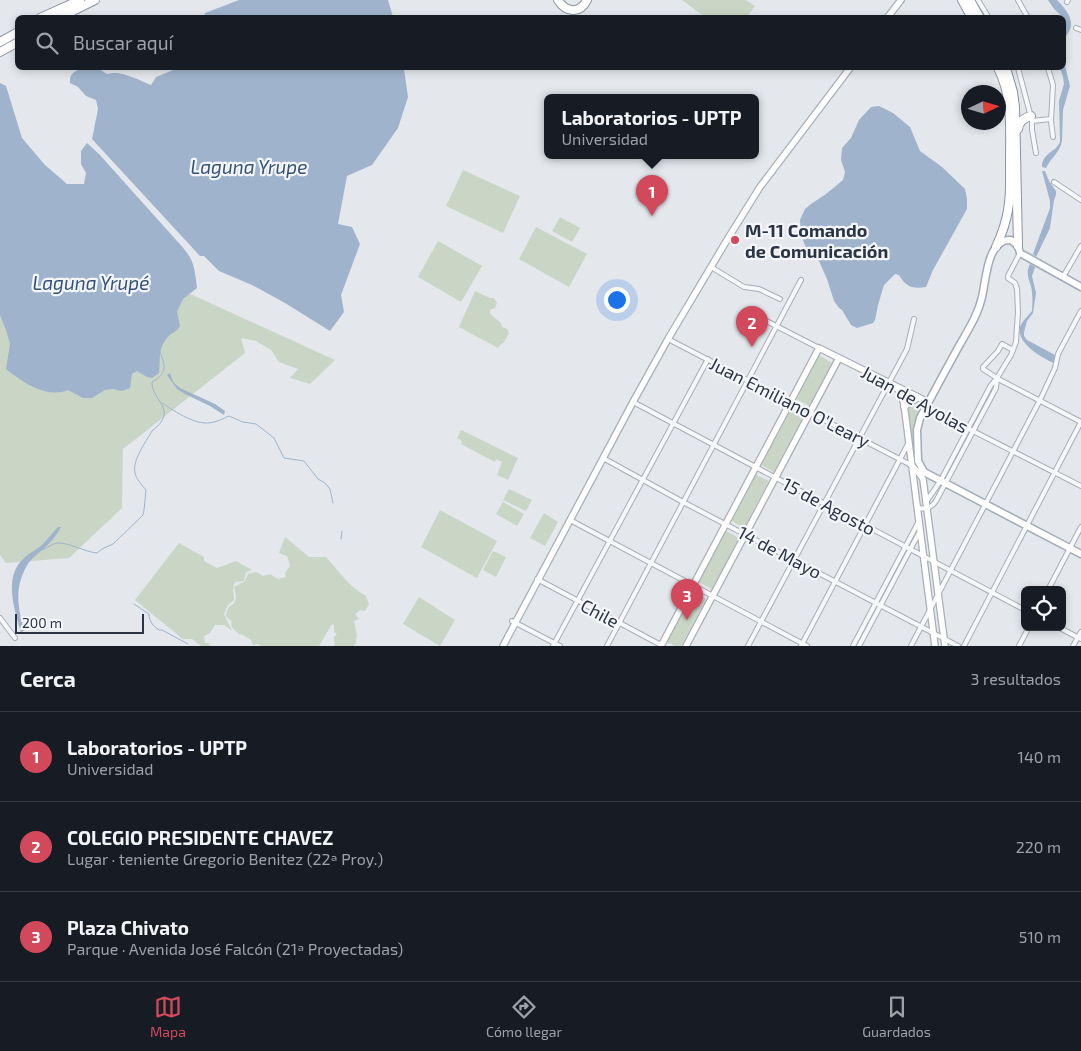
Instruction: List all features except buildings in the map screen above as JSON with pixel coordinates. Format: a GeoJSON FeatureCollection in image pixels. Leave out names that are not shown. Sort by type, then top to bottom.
{"type":"FeatureCollection","features":[{"type":"Feature","properties":{"kind":"highway"},"geometry":{"type":"LineString","coordinates":[[47,15],[80,0]]}},
{"type":"Feature","properties":{"kind":"highway"},"geometry":{"type":"LineString","coordinates":[[65,15],[95,0]]}},
{"type":"Feature","properties":{"kind":"highway"},"geometry":{"type":"LineString","coordinates":[[558,0],[565,8],[575,10],[584,6],[587,0]]}},
{"type":"Feature","properties":{"kind":"highway"},"geometry":{"type":"LineString","coordinates":[[962,0],[970,15]]}},
{"type":"Feature","properties":{"kind":"highway"},"geometry":{"type":"LineString","coordinates":[[970,0],[978,15]]}},
{"type":"Feature","properties":{"kind":"highway"},"geometry":{"type":"LineString","coordinates":[[0,42],[15,34]]}},
{"type":"Feature","properties":{"kind":"highway"},"geometry":{"type":"LineString","coordinates":[[0,52],[15,44]]}},
{"type":"Feature","properties":{"kind":"highway"},"geometry":{"type":"LineString","coordinates":[[996,247],[1004,226],[1010,196],[1010,122],[1007,96],[999,70]]}},
{"type":"Feature","properties":{"kind":"highway"},"geometry":{"type":"LineString","coordinates":[[1006,70],[1015,107],[1019,249]]}},
{"type":"Feature","properties":{"kind":"highway"},"geometry":{"type":"LineString","coordinates":[[1016,141],[1019,123],[1026,117],[1031,119]]}},
{"type":"Feature","properties":{"kind":"main road"},"geometry":{"type":"LineString","coordinates":[[1081,287],[1030,259],[1011,240],[1004,240],[996,247],[989,262],[982,298],[976,315],[932,396],[923,402],[917,426],[918,460],[924,472],[1081,554]]}},
{"type":"Feature","properties":{"kind":"street"},"geometry":{"type":"LineString","coordinates":[[889,15],[900,0]]}},
{"type":"Feature","properties":{"kind":"street"},"geometry":{"type":"LineString","coordinates":[[978,0],[987,15]]}},
{"type":"Feature","properties":{"kind":"street"},"geometry":{"type":"LineString","coordinates":[[1018,0],[1026,15]]}},
{"type":"Feature","properties":{"kind":"street"},"geometry":{"type":"LineString","coordinates":[[1076,28],[1081,30]]}},
{"type":"Feature","properties":{"kind":"street"},"geometry":{"type":"LineString","coordinates":[[498,646],[536,585],[668,339],[760,186],[848,70]]}},
{"type":"Feature","properties":{"kind":"street"},"geometry":{"type":"LineString","coordinates":[[1019,70],[1031,119],[1036,153]]}},
{"type":"Feature","properties":{"kind":"street"},"geometry":{"type":"LineString","coordinates":[[1049,70],[1053,85],[1051,119],[1053,137]]}},
{"type":"Feature","properties":{"kind":"street"},"geometry":{"type":"LineString","coordinates":[[1031,119],[1051,119]]}},
{"type":"Feature","properties":{"kind":"street"},"geometry":{"type":"LineString","coordinates":[[1054,182],[1081,200]]}},
{"type":"Feature","properties":{"kind":"street"},"geometry":{"type":"LineString","coordinates":[[1063,277],[1081,246]]}},
{"type":"Feature","properties":{"kind":"street"},"geometry":{"type":"LineString","coordinates":[[916,504],[920,508],[926,505],[933,505],[968,428],[991,385],[1013,350],[1016,342],[1018,296],[1015,283],[1008,276],[1019,249]]}},
{"type":"Feature","properties":{"kind":"street"},"geometry":{"type":"LineString","coordinates":[[711,267],[744,287],[759,290],[780,299]]}},
{"type":"Feature","properties":{"kind":"street"},"geometry":{"type":"LineString","coordinates":[[607,646],[801,280]]}},
{"type":"Feature","properties":{"kind":"street"},"geometry":{"type":"LineString","coordinates":[[911,646],[1040,400],[1055,368],[1058,354],[1081,311]]}},
{"type":"Feature","properties":{"kind":"street","name":"Juan de Ayolas"},"geometry":{"type":"LineString","coordinates":[[749,312],[896,387],[973,431],[1081,486]]}},
{"type":"Feature","properties":{"kind":"street"},"geometry":{"type":"LineString","coordinates":[[748,646],[907,349],[914,319]]}},
{"type":"Feature","properties":{"kind":"street","name":"Juan Emiliano O'Leary"},"geometry":{"type":"LineString","coordinates":[[668,339],[911,465]]}},
{"type":"Feature","properties":{"kind":"street"},"geometry":{"type":"LineString","coordinates":[[964,646],[1081,422],[997,378],[982,368],[1002,344],[1013,350]]}},
{"type":"Feature","properties":{"kind":"street"},"geometry":{"type":"LineString","coordinates":[[661,646],[820,348]]}},
{"type":"Feature","properties":{"kind":"street"},"geometry":{"type":"LineString","coordinates":[[686,646],[839,358]]}},
{"type":"Feature","properties":{"kind":"street"},"geometry":{"type":"LineString","coordinates":[[554,645],[708,359]]}},
{"type":"Feature","properties":{"kind":"street"},"geometry":{"type":"LineString","coordinates":[[926,505],[973,431],[996,388],[997,378]]}},
{"type":"Feature","properties":{"kind":"street"},"geometry":{"type":"LineString","coordinates":[[896,387],[901,394],[904,407],[935,646]]}},
{"type":"Feature","properties":{"kind":"street"},"geometry":{"type":"LineString","coordinates":[[904,407],[912,400],[923,402]]}},
{"type":"Feature","properties":{"kind":"street","name":"15 de Agosto"},"geometry":{"type":"LineString","coordinates":[[633,402],[1021,608]]}},
{"type":"Feature","properties":{"kind":"street"},"geometry":{"type":"LineString","coordinates":[[570,520],[804,645],[908,444]]}},
{"type":"Feature","properties":{"kind":"street","name":"14 de Mayo"},"geometry":{"type":"LineString","coordinates":[[603,458],[933,633],[945,643],[958,646]]}},
{"type":"Feature","properties":{"kind":"street"},"geometry":{"type":"LineString","coordinates":[[911,465],[923,479],[945,643]]}},
{"type":"Feature","properties":{"kind":"street"},"geometry":{"type":"LineString","coordinates":[[859,646],[919,522]]}},
{"type":"Feature","properties":{"kind":"street"},"geometry":{"type":"LineString","coordinates":[[1050,586],[1081,527]]}},
{"type":"Feature","properties":{"kind":"street"},"geometry":{"type":"LineString","coordinates":[[853,646],[920,531]]}},
{"type":"Feature","properties":{"kind":"street","name":"Chile"},"geometry":{"type":"LineString","coordinates":[[537,581],[661,646]]}},
{"type":"Feature","properties":{"kind":"street"},"geometry":{"type":"LineString","coordinates":[[0,618],[15,638]]}},
{"type":"Feature","properties":{"kind":"street"},"geometry":{"type":"LineString","coordinates":[[514,621],[554,645],[560,646]]}},
{"type":"Feature","properties":{"kind":"street"},"geometry":{"type":"LineString","coordinates":[[503,646],[514,621]]}},
{"type":"Feature","properties":{"kind":"street"},"geometry":{"type":"LineString","coordinates":[[1019,646],[1026,631]]}},
{"type":"Feature","properties":{"kind":"street"},"geometry":{"type":"LineString","coordinates":[[1066,631],[1079,638]]}},
{"type":"Feature","properties":{"kind":"street"},"geometry":{"type":"LineString","coordinates":[[1074,646],[1081,632]]}},
{"type":"Feature","properties":{"kind":"green space"},"geometry":{"type":"Polygon","coordinates":[[[682,0],[746,0],[755,6],[748,15],[702,15],[682,0]]]}},
{"type":"Feature","properties":{"kind":"green space"},"geometry":{"type":"Polygon","coordinates":[[[463,170],[520,196],[503,233],[446,206],[463,170]]]}},
{"type":"Feature","properties":{"kind":"green space"},"geometry":{"type":"Polygon","coordinates":[[[0,207],[335,360],[310,384],[290,378],[298,369],[279,362],[271,350],[256,341],[241,338],[245,353],[123,449],[122,508],[69,558],[6,563],[0,555],[0,207]]]}},
{"type":"Feature","properties":{"kind":"green space"},"geometry":{"type":"Polygon","coordinates":[[[560,217],[580,228],[572,242],[552,231],[560,217]]]}},
{"type":"Feature","properties":{"kind":"green space"},"geometry":{"type":"Polygon","coordinates":[[[536,227],[587,254],[569,287],[519,259],[536,227]]]}},
{"type":"Feature","properties":{"kind":"green space"},"geometry":{"type":"Polygon","coordinates":[[[438,241],[482,266],[461,302],[418,277],[438,241]]]}},
{"type":"Feature","properties":{"kind":"green space"},"geometry":{"type":"Polygon","coordinates":[[[475,291],[494,298],[497,303],[495,308],[490,310],[490,314],[509,333],[498,348],[459,327],[475,291]]]}},
{"type":"Feature","properties":{"kind":"green space"},"geometry":{"type":"Polygon","coordinates":[[[819,355],[832,363],[809,406],[796,399],[819,355]]]}},
{"type":"Feature","properties":{"kind":"green space"},"geometry":{"type":"Polygon","coordinates":[[[919,401],[924,403],[914,424],[917,463],[914,462],[906,407],[911,402],[919,401]]]}},
{"type":"Feature","properties":{"kind":"green space"},"geometry":{"type":"Polygon","coordinates":[[[792,407],[805,414],[774,472],[761,465],[792,407]]]}},
{"type":"Feature","properties":{"kind":"green space"},"geometry":{"type":"Polygon","coordinates":[[[461,430],[518,458],[508,480],[497,475],[502,462],[496,459],[495,462],[461,444],[462,441],[457,438],[461,430]]]}},
{"type":"Feature","properties":{"kind":"green space"},"geometry":{"type":"Polygon","coordinates":[[[756,475],[769,481],[744,528],[732,521],[756,475]]]}},
{"type":"Feature","properties":{"kind":"green space"},"geometry":{"type":"Polygon","coordinates":[[[509,489],[532,500],[526,511],[503,500],[509,489]]]}},
{"type":"Feature","properties":{"kind":"green space"},"geometry":{"type":"Polygon","coordinates":[[[503,502],[524,514],[517,526],[496,514],[503,502]]]}},
{"type":"Feature","properties":{"kind":"green space"},"geometry":{"type":"Polygon","coordinates":[[[440,510],[497,541],[477,578],[421,547],[440,510]]]}},
{"type":"Feature","properties":{"kind":"green space"},"geometry":{"type":"Polygon","coordinates":[[[544,513],[558,522],[545,546],[530,538],[544,513]]]}},
{"type":"Feature","properties":{"kind":"green space"},"geometry":{"type":"Polygon","coordinates":[[[726,531],[739,538],[712,589],[699,582],[726,531]]]}},
{"type":"Feature","properties":{"kind":"green space"},"geometry":{"type":"Polygon","coordinates":[[[285,537],[309,557],[326,557],[349,583],[366,596],[369,604],[365,611],[360,610],[355,614],[359,619],[354,621],[357,635],[354,646],[334,646],[334,637],[337,634],[334,632],[334,625],[332,624],[319,646],[253,645],[251,640],[239,634],[231,625],[231,621],[226,616],[229,607],[236,599],[234,587],[245,581],[248,574],[256,572],[263,576],[270,574],[278,579],[286,577],[285,573],[290,566],[287,556],[279,553],[285,537]]]}},
{"type":"Feature","properties":{"kind":"green space"},"geometry":{"type":"Polygon","coordinates":[[[179,543],[204,557],[204,561],[217,568],[236,561],[252,570],[246,572],[244,581],[235,582],[233,588],[234,600],[228,605],[224,614],[232,631],[224,625],[215,625],[210,633],[204,636],[205,643],[209,643],[210,646],[201,646],[192,639],[183,639],[135,600],[179,543]]]}},
{"type":"Feature","properties":{"kind":"green space"},"geometry":{"type":"Polygon","coordinates":[[[493,551],[506,557],[496,577],[483,570],[493,551]]]}},
{"type":"Feature","properties":{"kind":"green space"},"geometry":{"type":"Polygon","coordinates":[[[694,592],[706,599],[681,646],[675,646],[667,642],[694,592]]]}},
{"type":"Feature","properties":{"kind":"green space"},"geometry":{"type":"Polygon","coordinates":[[[419,597],[455,620],[440,646],[403,624],[419,597]]]}},
{"type":"Feature","properties":{"kind":"water"},"geometry":{"type":"Polygon","coordinates":[[[239,0],[388,0],[392,15],[204,15],[205,13],[239,0]]]}},
{"type":"Feature","properties":{"kind":"water"},"geometry":{"type":"Polygon","coordinates":[[[1048,0],[1057,0],[1069,15],[1071,27],[1066,36],[1066,15],[1061,15],[1048,0]]]}},
{"type":"Feature","properties":{"kind":"water"},"geometry":{"type":"Polygon","coordinates":[[[1066,69],[1070,86],[1063,110],[1062,141],[1046,168],[1042,167],[1044,159],[1060,142],[1059,101],[1064,84],[1061,70],[1066,69]]]}},
{"type":"Feature","properties":{"kind":"water","name":"Laguna Yrupe"},"geometry":{"type":"Polygon","coordinates":[[[101,70],[107,74],[124,74],[151,85],[156,77],[173,70],[404,70],[408,97],[398,128],[372,165],[347,176],[338,224],[352,227],[360,244],[341,295],[344,312],[330,331],[252,285],[219,271],[204,256],[200,256],[92,139],[98,109],[96,100],[86,96],[78,87],[70,83],[75,71],[101,70]]]}},
{"type":"Feature","properties":{"kind":"water","name":"Laguna Yrupé"},"geometry":{"type":"Polygon","coordinates":[[[0,83],[6,86],[22,138],[45,165],[67,184],[84,184],[86,173],[81,164],[81,151],[87,143],[99,154],[190,257],[194,267],[197,288],[183,299],[177,312],[180,326],[162,346],[159,373],[152,378],[137,371],[132,374],[130,388],[122,391],[105,390],[92,398],[83,398],[68,390],[51,392],[35,388],[6,369],[10,344],[0,315],[0,83]]]}},
{"type":"Feature","properties":{"kind":"water"},"geometry":{"type":"Polygon","coordinates":[[[879,106],[893,113],[910,127],[920,151],[942,167],[965,189],[967,209],[933,270],[926,287],[917,288],[910,286],[899,275],[895,274],[884,285],[873,323],[857,328],[851,325],[834,301],[819,261],[806,248],[801,235],[800,220],[805,209],[843,180],[845,172],[841,160],[842,148],[851,138],[859,120],[871,107],[879,106]]]}},
{"type":"Feature","properties":{"kind":"water"},"geometry":{"type":"Polygon","coordinates":[[[1042,171],[1045,171],[1056,191],[1056,195],[1050,228],[1036,257],[1033,254],[1050,208],[1042,171]]]}},
{"type":"Feature","properties":{"kind":"water"},"geometry":{"type":"Polygon","coordinates":[[[1030,264],[1035,267],[1032,276],[1036,293],[1033,313],[1027,321],[1024,336],[1027,340],[1055,355],[1054,363],[1031,349],[1022,339],[1020,333],[1021,325],[1032,311],[1032,289],[1028,272],[1030,264]]]}},
{"type":"Feature","properties":{"kind":"water"},"geometry":{"type":"Polygon","coordinates":[[[170,373],[173,382],[180,388],[215,404],[225,411],[224,415],[177,389],[167,375],[170,373]]]}},
{"type":"Feature","properties":{"kind":"water"},"geometry":{"type":"Polygon","coordinates":[[[58,527],[61,527],[48,544],[30,561],[22,576],[18,596],[24,630],[21,633],[12,594],[13,575],[23,559],[42,545],[58,527]]]}},
{"type":"Feature","properties":{"kind":"waterway"},"geometry":{"type":"LineString","coordinates":[[42,550],[61,543],[97,553],[113,544],[143,515],[146,490],[139,482],[135,468],[137,457],[143,446],[152,431],[164,417],[162,405],[153,389],[152,382],[163,373],[164,366],[160,352]]}},
{"type":"Feature","properties":{"kind":"waterway"},"geometry":{"type":"LineString","coordinates":[[162,403],[194,421],[207,423],[229,416],[243,422],[256,424],[274,438],[284,458],[304,461],[318,479],[330,489],[333,503]]}},
{"type":"Feature","properties":{"kind":"waterway"},"geometry":{"type":"LineString","coordinates":[[341,539],[342,531]]}},
{"type":"Feature","properties":{"kind":"waterway"},"geometry":{"type":"LineString","coordinates":[[134,604],[149,614],[153,625],[159,630],[188,644]]}},
{"type":"Feature","properties":{"kind":"place","name":"Laboratorios - UPTP"},"geometry":{"type":"Point","coordinates":[652,216]}},
{"type":"Feature","properties":{"kind":"place","name":"M-11 Comando de Comunicación"},"geometry":{"type":"Point","coordinates":[735,240]}},
{"type":"Feature","properties":{"kind":"place","name":"COLEGIO PRESIDENTE CHAVEZ"},"geometry":{"type":"Point","coordinates":[752,347]}},
{"type":"Feature","properties":{"kind":"place","name":"Plaza Chivato"},"geometry":{"type":"Point","coordinates":[687,620]}}]}
